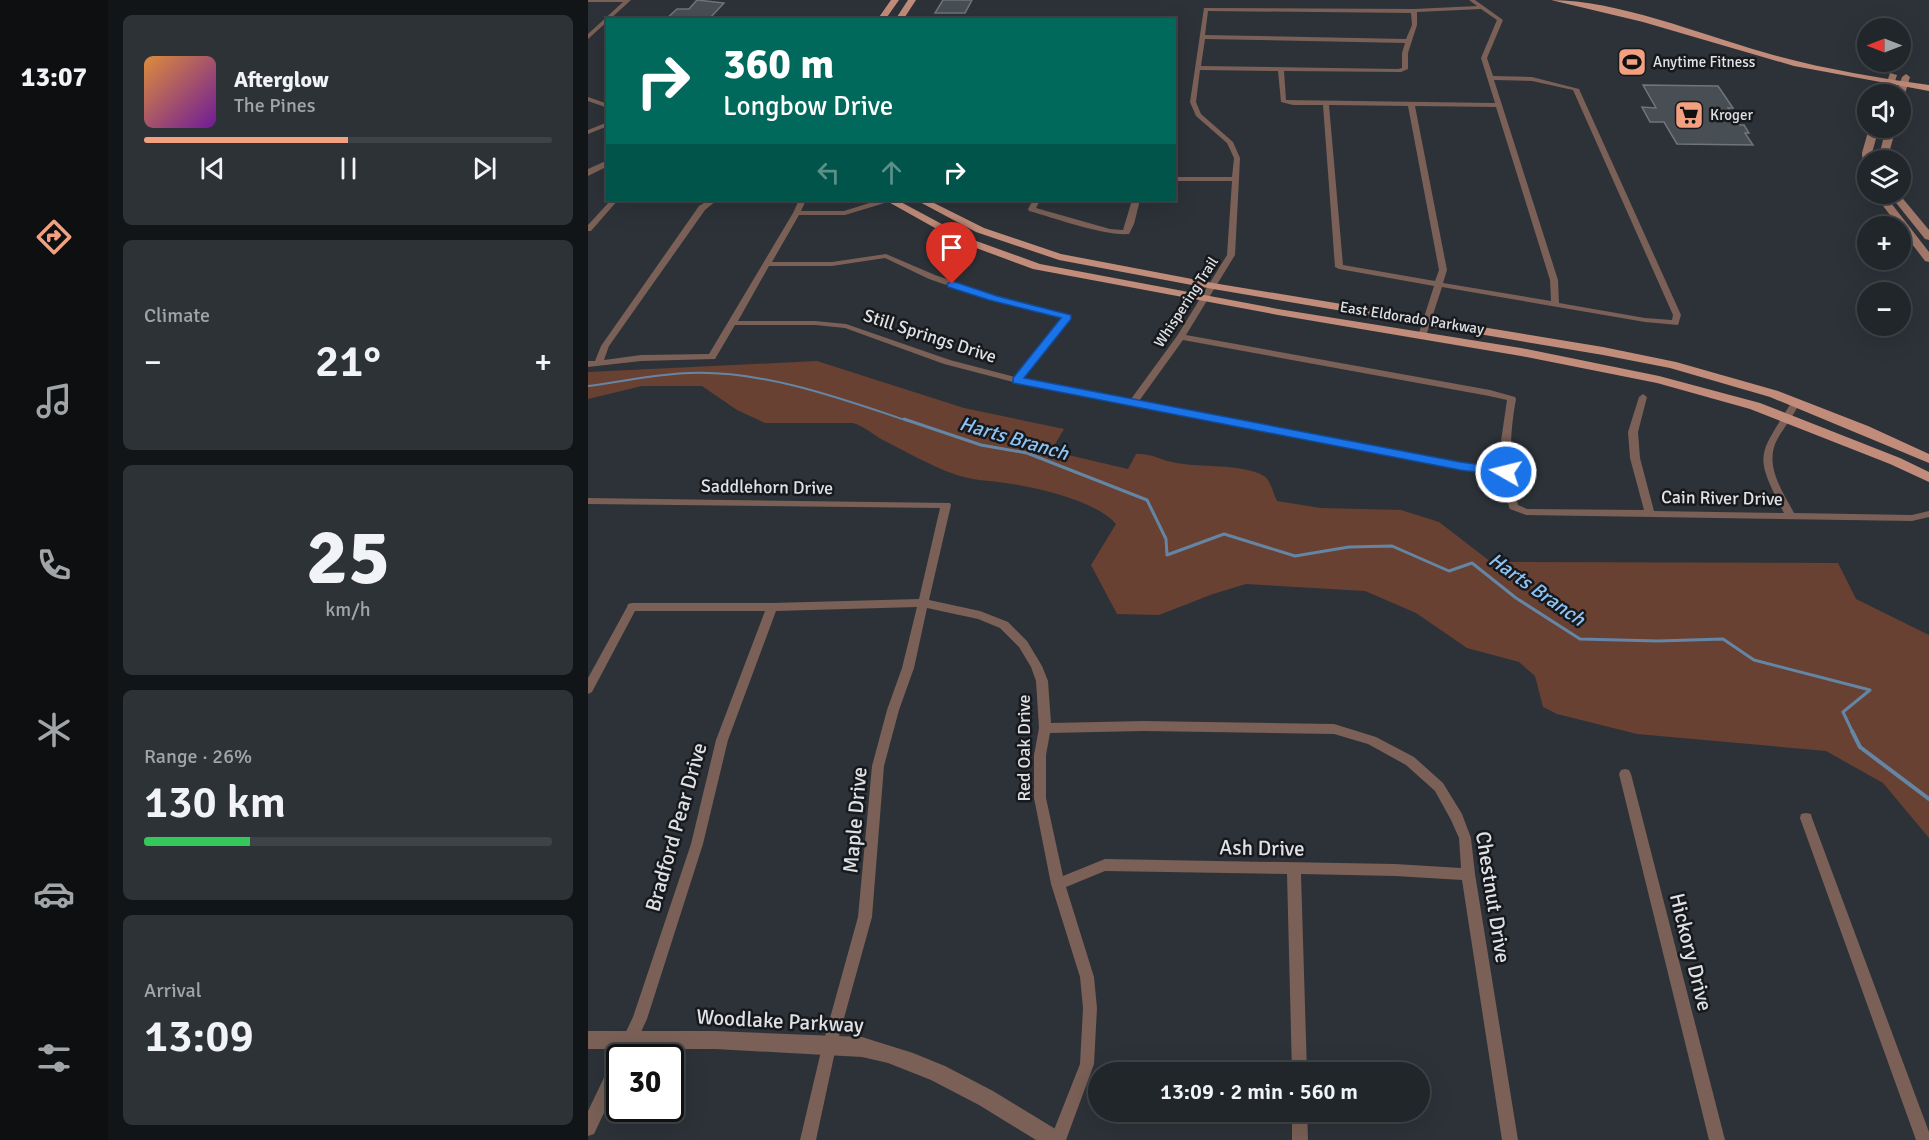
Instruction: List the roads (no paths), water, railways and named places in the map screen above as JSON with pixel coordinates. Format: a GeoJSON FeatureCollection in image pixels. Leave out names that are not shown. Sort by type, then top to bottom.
{"type":"FeatureCollection","features":[{"type":"Feature","properties":{"kind":"main road"},"geometry":{"type":"LineString","coordinates":[[882,18],[895,0]]}},
{"type":"Feature","properties":{"kind":"main road"},"geometry":{"type":"LineString","coordinates":[[900,18],[912,0]]}},
{"type":"Feature","properties":{"kind":"main road"},"geometry":{"type":"LineString","coordinates":[[1555,0],[1672,22]]}},
{"type":"Feature","properties":{"kind":"main road"},"geometry":{"type":"LineString","coordinates":[[1596,0],[1803,57],[1929,88]]}},
{"type":"Feature","properties":{"kind":"main road"},"geometry":{"type":"LineString","coordinates":[[1891,84],[1893,79]]}},
{"type":"Feature","properties":{"kind":"main road"},"geometry":{"type":"LineString","coordinates":[[1906,81],[1929,80]]}},
{"type":"Feature","properties":{"kind":"main road","name":"East Eldorado Parkway"},"geometry":{"type":"LineString","coordinates":[[889,201],[964,240],[1037,267],[1521,352],[1659,380],[1755,406],[1895,461],[1929,478]]}},
{"type":"Feature","properties":{"kind":"main road","name":"East Eldorado Parkway"},"geometry":{"type":"LineString","coordinates":[[923,201],[980,230],[1059,257],[1213,286],[1603,351],[1672,365],[1796,402],[1929,459]]}},
{"type":"Feature","properties":{"kind":"main road"},"geometry":{"type":"LineString","coordinates":[[1889,206],[1904,206],[1929,237]]}},
{"type":"Feature","properties":{"kind":"main road"},"geometry":{"type":"LineString","coordinates":[[1889,206],[1929,259]]}},
{"type":"Feature","properties":{"kind":"street"},"geometry":{"type":"LineString","coordinates":[[588,0],[628,0]]}},
{"type":"Feature","properties":{"kind":"street"},"geometry":{"type":"LineString","coordinates":[[609,18],[628,0]]}},
{"type":"Feature","properties":{"kind":"street"},"geometry":{"type":"LineString","coordinates":[[1472,0],[1500,20],[1484,58],[1554,280],[1555,303]]}},
{"type":"Feature","properties":{"kind":"street"},"geometry":{"type":"LineString","coordinates":[[1197,68],[1399,71],[1405,69],[1404,55],[1407,41],[1414,33],[1416,23],[1414,10],[1483,7]]}},
{"type":"Feature","properties":{"kind":"street","name":"Whispering Trail"},"geometry":{"type":"LineString","coordinates":[[1134,402],[1181,337],[1232,255],[1237,158],[1230,142],[1198,115],[1193,102],[1206,9],[1414,10]]}},
{"type":"Feature","properties":{"kind":"street"},"geometry":{"type":"LineString","coordinates":[[588,37],[606,20]]}},
{"type":"Feature","properties":{"kind":"street"},"geometry":{"type":"LineString","coordinates":[[1202,37],[1407,41]]}},
{"type":"Feature","properties":{"kind":"street"},"geometry":{"type":"LineString","coordinates":[[1281,69],[1283,101],[1326,104],[1497,105]]}},
{"type":"Feature","properties":{"kind":"street"},"geometry":{"type":"LineString","coordinates":[[1326,104],[1339,267],[1645,320],[1675,323],[1677,315],[1576,89],[1532,79],[1490,78]]}},
{"type":"Feature","properties":{"kind":"street"},"geometry":{"type":"LineString","coordinates":[[588,99],[606,105]]}},
{"type":"Feature","properties":{"kind":"street"},"geometry":{"type":"LineString","coordinates":[[1411,104],[1443,270],[1422,336]]}},
{"type":"Feature","properties":{"kind":"street"},"geometry":{"type":"LineString","coordinates":[[588,132],[606,125]]}},
{"type":"Feature","properties":{"kind":"street"},"geometry":{"type":"LineString","coordinates":[[588,163],[606,154]]}},
{"type":"Feature","properties":{"kind":"street"},"geometry":{"type":"LineString","coordinates":[[588,173],[606,163]]}},
{"type":"Feature","properties":{"kind":"street"},"geometry":{"type":"LineString","coordinates":[[1176,179],[1236,179]]}},
{"type":"Feature","properties":{"kind":"street"},"geometry":{"type":"LineString","coordinates":[[588,229],[613,201]]}},
{"type":"Feature","properties":{"kind":"street"},"geometry":{"type":"LineString","coordinates":[[599,362],[605,346],[702,208],[711,201]]}},
{"type":"Feature","properties":{"kind":"street"},"geometry":{"type":"LineString","coordinates":[[588,364],[641,358],[712,357],[797,213],[802,201]]}},
{"type":"Feature","properties":{"kind":"street"},"geometry":{"type":"LineString","coordinates":[[797,213],[845,213],[884,201]]}},
{"type":"Feature","properties":{"kind":"street"},"geometry":{"type":"LineString","coordinates":[[1036,201],[1032,209],[1110,231],[1126,232],[1136,201]]}},
{"type":"Feature","properties":{"kind":"street"},"geometry":{"type":"LineString","coordinates":[[766,264],[832,264],[886,256],[932,277],[993,298],[1067,317],[1017,380]]}},
{"type":"Feature","properties":{"kind":"street","name":"Still Springs Drive"},"geometry":{"type":"LineString","coordinates":[[732,323],[815,323],[846,326],[947,362],[1017,380],[1460,466],[1506,472]]}},
{"type":"Feature","properties":{"kind":"street"},"geometry":{"type":"LineString","coordinates":[[1181,337],[1490,393],[1512,399],[1504,432],[1506,472]]}},
{"type":"Feature","properties":{"kind":"street"},"geometry":{"type":"LineString","coordinates":[[1643,397],[1633,432],[1635,458],[1650,513]]}},
{"type":"Feature","properties":{"kind":"street"},"geometry":{"type":"LineString","coordinates":[[1791,516],[1767,464],[1770,443],[1796,402]]}},
{"type":"Feature","properties":{"kind":"street","name":"Cain River Drive"},"geometry":{"type":"LineString","coordinates":[[1506,472],[1514,507],[1526,512],[1912,518],[1929,514]]}},
{"type":"Feature","properties":{"kind":"street","name":"Saddlehorn Drive"},"geometry":{"type":"LineString","coordinates":[[588,501],[946,505]]}},
{"type":"Feature","properties":{"kind":"street","name":"Maple Drive"},"geometry":{"type":"LineString","coordinates":[[808,1140],[829,1047],[865,917],[878,766],[893,710],[908,668],[946,505]]}},
{"type":"Feature","properties":{"kind":"street","name":"Red Oak Drive"},"geometry":{"type":"LineString","coordinates":[[588,689],[632,607],[772,607],[924,603],[980,615],[1004,626],[1015,635],[1029,653],[1042,681],[1045,728],[1040,755],[1040,798],[1058,884],[1087,977],[1090,1008],[1087,1064],[1056,1140]]}},
{"type":"Feature","properties":{"kind":"street","name":"Bradford Pear Drive"},"geometry":{"type":"LineString","coordinates":[[628,1044],[640,1019],[697,844],[722,741],[772,607]]}},
{"type":"Feature","properties":{"kind":"street","name":"Chestnut Drive"},"geometry":{"type":"LineString","coordinates":[[1045,728],[1144,726],[1334,729],[1372,740],[1410,761],[1438,787],[1458,818],[1465,838],[1468,874],[1510,1140]]}},
{"type":"Feature","properties":{"kind":"street","name":"Hickory Drive"},"geometry":{"type":"LineString","coordinates":[[1625,774],[1717,1140]]}},
{"type":"Feature","properties":{"kind":"street"},"geometry":{"type":"LineString","coordinates":[[1806,818],[1924,1140]]}},
{"type":"Feature","properties":{"kind":"street","name":"Ash Drive"},"geometry":{"type":"LineString","coordinates":[[1058,884],[1106,865],[1395,870],[1468,874]]}},
{"type":"Feature","properties":{"kind":"street"},"geometry":{"type":"LineString","coordinates":[[1294,870],[1299,1062]]}},
{"type":"Feature","properties":{"kind":"street","name":"Woodlake Parkway"},"geometry":{"type":"LineString","coordinates":[[588,1040],[606,1047]]}},
{"type":"Feature","properties":{"kind":"street","name":"Woodlake Parkway"},"geometry":{"type":"LineString","coordinates":[[684,1044],[715,1040],[862,1047],[909,1061],[972,1090],[1056,1140]]}},
{"type":"Feature","properties":{"kind":"street","name":"Bradford Pear Drive"},"geometry":{"type":"LineString","coordinates":[[588,1128],[606,1089]]}},
{"type":"Feature","properties":{"kind":"street"},"geometry":{"type":"LineString","coordinates":[[1300,1122],[1300,1140]]}},
{"type":"Feature","properties":{"kind":"waterway","name":"Harts Branch"},"geometry":{"type":"LineString","coordinates":[[588,386],[651,376],[717,373],[800,387],[908,421]]}},
{"type":"Feature","properties":{"kind":"waterway","name":"Harts Branch"},"geometry":{"type":"LineString","coordinates":[[904,419],[981,445],[1027,453],[1147,500],[1166,539],[1167,555],[1224,534],[1295,556],[1349,547],[1392,546],[1449,571],[1472,563],[1516,598],[1580,639],[1658,641],[1723,639],[1754,660],[1870,690],[1843,712],[1853,733]]}},
{"type":"Feature","properties":{"kind":"waterway","name":"Harts Branch"},"geometry":{"type":"LineString","coordinates":[[1853,733],[1860,747],[1929,799]]}},
{"type":"Feature","properties":{"kind":"place","name":"Anytime Fitness"},"geometry":{"type":"Point","coordinates":[1632,62]}},
{"type":"Feature","properties":{"kind":"place","name":"Kroger"},"geometry":{"type":"Point","coordinates":[1689,115]}}]}
